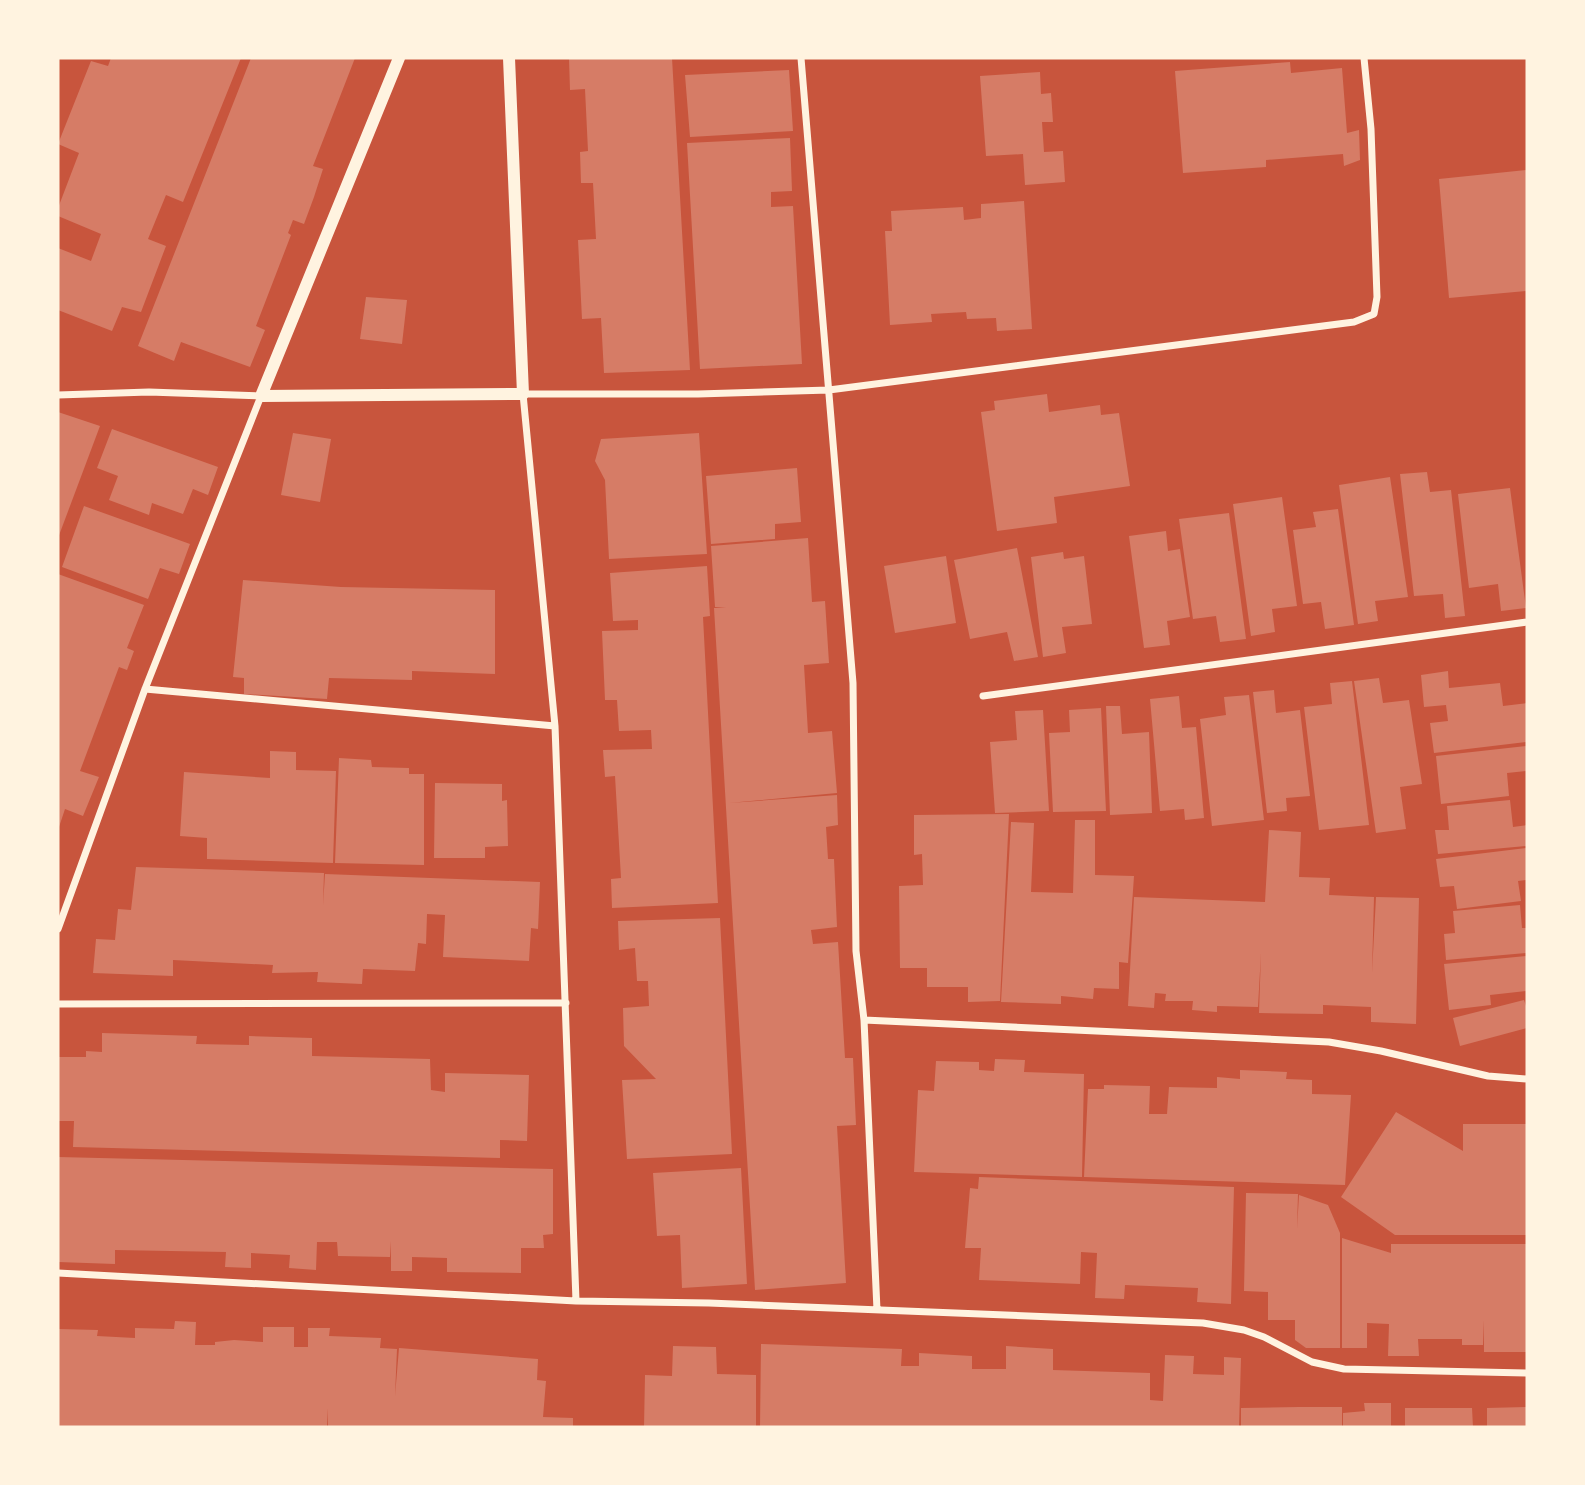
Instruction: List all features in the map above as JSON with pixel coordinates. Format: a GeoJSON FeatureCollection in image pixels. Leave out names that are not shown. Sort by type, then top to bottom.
{"type":"FeatureCollection","features":[{"type":"Feature","properties":{"kind":"street"},"geometry":{"type":"LineString","coordinates":[[58,929],[145,689],[399,58]]}},
{"type":"Feature","properties":{"kind":"street"},"geometry":{"type":"LineString","coordinates":[[509,58],[523,394],[555,726],[576,1301]]}},
{"type":"Feature","properties":{"kind":"street"},"geometry":{"type":"LineString","coordinates":[[802,58],[853,683],[856,951],[864,1020],[877,1310]]}},
{"type":"Feature","properties":{"kind":"street"},"geometry":{"type":"LineString","coordinates":[[58,395],[149,392],[261,396],[698,394],[829,390],[1354,322],[1374,314],[1377,297],[1371,129],[1364,58]]}},
{"type":"Feature","properties":{"kind":"street"},"geometry":{"type":"LineString","coordinates":[[983,696],[1527,622]]}},
{"type":"Feature","properties":{"kind":"street"},"geometry":{"type":"LineString","coordinates":[[145,689],[555,726]]}},
{"type":"Feature","properties":{"kind":"street"},"geometry":{"type":"LineString","coordinates":[[58,1004],[566,1003]]}},
{"type":"Feature","properties":{"kind":"street"},"geometry":{"type":"LineString","coordinates":[[864,1020],[1329,1042],[1488,1076],[1527,1079]]}},
{"type":"Feature","properties":{"kind":"street"},"geometry":{"type":"LineString","coordinates":[[58,1273],[576,1301],[709,1303],[1203,1323],[1244,1330],[1264,1337],[1312,1362],[1344,1369],[1527,1373]]}},
{"type":"Feature","properties":{"kind":"building"},"geometry":{"type":"Polygon","coordinates":[[[111,58],[241,58],[183,202],[166,195],[148,239],[166,246],[141,312],[122,307],[112,331],[58,310],[58,248],[91,261],[101,234],[58,216],[58,208],[79,153],[58,144],[91,61],[108,66],[111,58]]]}},
{"type":"Feature","properties":{"kind":"building"},"geometry":{"type":"Polygon","coordinates":[[[251,58],[355,58],[313,166],[323,169],[314,197],[304,224],[293,220],[288,233],[291,235],[256,326],[265,330],[250,367],[181,342],[174,361],[138,346],[251,58]]]}},
{"type":"Feature","properties":{"kind":"building"},"geometry":{"type":"Polygon","coordinates":[[[569,58],[672,58],[690,370],[604,373],[601,318],[582,319],[578,240],[596,239],[593,183],[581,183],[580,152],[588,151],[585,89],[570,90],[569,58]]]}},
{"type":"Feature","properties":{"kind":"building"},"geometry":{"type":"Polygon","coordinates":[[[1290,62],[1291,73],[1342,68],[1347,133],[1359,130],[1360,160],[1344,166],[1343,154],[1266,160],[1266,167],[1183,173],[1175,71],[1290,62]]]}},
{"type":"Feature","properties":{"kind":"building"},"geometry":{"type":"Polygon","coordinates":[[[789,70],[793,131],[690,137],[685,75],[789,70]]]}},
{"type":"Feature","properties":{"kind":"building"},"geometry":{"type":"Polygon","coordinates":[[[1040,72],[1041,94],[1051,93],[1053,122],[1042,122],[1044,152],[1063,151],[1065,182],[1025,185],[1023,154],[986,156],[980,76],[1040,72]]]}},
{"type":"Feature","properties":{"kind":"building"},"geometry":{"type":"Polygon","coordinates":[[[790,138],[792,191],[771,192],[771,207],[793,206],[802,364],[700,369],[687,143],[790,138]]]}},
{"type":"Feature","properties":{"kind":"building"},"geometry":{"type":"Polygon","coordinates":[[[1527,170],[1527,291],[1449,298],[1439,179],[1527,170]]]}},
{"type":"Feature","properties":{"kind":"building"},"geometry":{"type":"Polygon","coordinates":[[[1024,201],[1032,329],[997,331],[996,318],[967,319],[966,312],[931,314],[932,322],[890,325],[885,231],[892,231],[891,211],[963,207],[964,220],[981,218],[981,204],[1024,201]]]}},
{"type":"Feature","properties":{"kind":"building"},"geometry":{"type":"Polygon","coordinates":[[[366,297],[407,300],[402,344],[360,339],[366,297]]]}},
{"type":"Feature","properties":{"kind":"building"},"geometry":{"type":"Polygon","coordinates":[[[1047,394],[1049,412],[1100,405],[1101,415],[1119,413],[1130,486],[1054,497],[1057,523],[997,531],[981,412],[995,410],[994,401],[1047,394]]]}},
{"type":"Feature","properties":{"kind":"building"},"geometry":{"type":"Polygon","coordinates":[[[58,412],[100,426],[58,538],[58,412]]]}},
{"type":"Feature","properties":{"kind":"building"},"geometry":{"type":"Polygon","coordinates":[[[112,429],[218,467],[208,495],[193,489],[183,514],[152,503],[149,515],[109,500],[118,476],[97,468],[112,429]]]}},
{"type":"Feature","properties":{"kind":"building"},"geometry":{"type":"Polygon","coordinates":[[[293,433],[331,439],[320,502],[281,495],[293,433]]]}},
{"type":"Feature","properties":{"kind":"building"},"geometry":{"type":"Polygon","coordinates":[[[699,433],[707,554],[609,559],[605,480],[595,461],[601,439],[699,433]]]}},
{"type":"Feature","properties":{"kind":"building"},"geometry":{"type":"Polygon","coordinates":[[[797,468],[801,522],[775,524],[775,539],[711,544],[706,476],[797,468]]]}},
{"type":"Feature","properties":{"kind":"building"},"geometry":{"type":"Polygon","coordinates":[[[1427,472],[1430,492],[1451,490],[1465,616],[1445,618],[1443,594],[1414,596],[1400,474],[1427,472]]]}},
{"type":"Feature","properties":{"kind":"building"},"geometry":{"type":"Polygon","coordinates":[[[1390,477],[1408,597],[1375,601],[1378,621],[1358,624],[1339,485],[1390,477]]]}},
{"type":"Feature","properties":{"kind":"building"},"geometry":{"type":"Polygon","coordinates":[[[1510,488],[1526,608],[1501,611],[1498,584],[1469,588],[1458,494],[1510,488]]]}},
{"type":"Feature","properties":{"kind":"building"},"geometry":{"type":"Polygon","coordinates":[[[1282,497],[1297,606],[1272,609],[1275,632],[1251,636],[1233,504],[1282,497]]]}},
{"type":"Feature","properties":{"kind":"building"},"geometry":{"type":"Polygon","coordinates":[[[84,506],[190,544],[179,574],[160,568],[148,599],[62,567],[84,506]]]}},
{"type":"Feature","properties":{"kind":"building"},"geometry":{"type":"Polygon","coordinates":[[[1338,509],[1354,625],[1325,629],[1321,602],[1303,604],[1293,530],[1316,527],[1313,512],[1338,509]]]}},
{"type":"Feature","properties":{"kind":"building"},"geometry":{"type":"Polygon","coordinates":[[[1229,513],[1246,639],[1220,642],[1216,616],[1193,619],[1179,519],[1229,513]]]}},
{"type":"Feature","properties":{"kind":"building"},"geometry":{"type":"Polygon","coordinates":[[[1166,531],[1168,551],[1180,549],[1190,617],[1167,621],[1170,645],[1144,648],[1129,536],[1166,531]]]}},
{"type":"Feature","properties":{"kind":"building"},"geometry":{"type":"Polygon","coordinates":[[[808,538],[812,602],[825,601],[829,663],[804,665],[808,733],[832,731],[837,793],[729,803],[837,795],[838,825],[826,827],[828,859],[834,859],[837,927],[811,930],[813,944],[838,942],[845,1058],[853,1058],[856,1125],[837,1126],[846,1283],[755,1290],[714,608],[726,608],[715,607],[711,546],[808,538]]]}},
{"type":"Feature","properties":{"kind":"building"},"geometry":{"type":"Polygon","coordinates":[[[1017,548],[1038,657],[1014,661],[1007,632],[970,639],[954,560],[1017,548]]]}},
{"type":"Feature","properties":{"kind":"building"},"geometry":{"type":"Polygon","coordinates":[[[1063,552],[1064,559],[1084,556],[1092,624],[1062,627],[1066,653],[1043,657],[1031,557],[1063,552]]]}},
{"type":"Feature","properties":{"kind":"building"},"geometry":{"type":"Polygon","coordinates":[[[946,556],[956,623],[895,633],[884,566],[946,556]]]}},
{"type":"Feature","properties":{"kind":"building"},"geometry":{"type":"Polygon","coordinates":[[[707,566],[710,616],[703,617],[718,903],[612,908],[611,879],[621,878],[615,776],[605,777],[603,750],[652,749],[651,730],[619,731],[617,700],[605,700],[602,631],[638,630],[638,620],[613,621],[610,573],[707,566]]]}},
{"type":"Feature","properties":{"kind":"building"},"geometry":{"type":"Polygon","coordinates":[[[58,574],[144,605],[127,648],[134,651],[127,670],[119,667],[80,771],[99,777],[83,816],[65,809],[58,830],[58,574]]]}},
{"type":"Feature","properties":{"kind":"building"},"geometry":{"type":"Polygon","coordinates":[[[243,580],[341,587],[495,590],[495,674],[412,671],[412,680],[329,678],[327,699],[244,694],[244,678],[233,677],[243,580]]]}},
{"type":"Feature","properties":{"kind":"building"},"geometry":{"type":"Polygon","coordinates":[[[1448,671],[1449,688],[1500,683],[1503,706],[1527,703],[1527,742],[1434,753],[1430,723],[1448,721],[1446,705],[1424,707],[1421,675],[1448,671]]]}},
{"type":"Feature","properties":{"kind":"building"},"geometry":{"type":"Polygon","coordinates":[[[1379,678],[1383,703],[1409,700],[1422,784],[1400,787],[1406,829],[1376,833],[1354,681],[1379,678]]]}},
{"type":"Feature","properties":{"kind":"building"},"geometry":{"type":"Polygon","coordinates":[[[1352,681],[1369,825],[1319,830],[1304,707],[1332,704],[1330,683],[1352,681]]]}},
{"type":"Feature","properties":{"kind":"building"},"geometry":{"type":"Polygon","coordinates":[[[1274,690],[1276,713],[1300,710],[1310,796],[1286,798],[1287,811],[1267,813],[1253,692],[1274,690]]]}},
{"type":"Feature","properties":{"kind":"building"},"geometry":{"type":"Polygon","coordinates":[[[1249,695],[1264,820],[1212,826],[1200,719],[1226,715],[1224,697],[1249,695]]]}},
{"type":"Feature","properties":{"kind":"building"},"geometry":{"type":"Polygon","coordinates":[[[1179,696],[1182,728],[1196,727],[1204,818],[1185,820],[1184,809],[1160,811],[1150,699],[1179,696]]]}},
{"type":"Feature","properties":{"kind":"building"},"geometry":{"type":"Polygon","coordinates":[[[1106,706],[1120,706],[1122,734],[1149,732],[1152,813],[1110,815],[1106,706]]]}},
{"type":"Feature","properties":{"kind":"building"},"geometry":{"type":"Polygon","coordinates":[[[1101,708],[1106,811],[1053,812],[1049,733],[1070,732],[1069,710],[1101,708]]]}},
{"type":"Feature","properties":{"kind":"building"},"geometry":{"type":"Polygon","coordinates":[[[1043,710],[1049,811],[995,813],[990,742],[1017,740],[1015,711],[1043,710]]]}},
{"type":"Feature","properties":{"kind":"building"},"geometry":{"type":"Polygon","coordinates":[[[1527,746],[1527,771],[1507,773],[1509,796],[1441,804],[1436,756],[1527,746]]]}},
{"type":"Feature","properties":{"kind":"building"},"geometry":{"type":"Polygon","coordinates":[[[270,751],[296,752],[296,770],[336,771],[333,863],[207,859],[207,838],[180,836],[184,772],[270,778],[270,751]]]}},
{"type":"Feature","properties":{"kind":"building"},"geometry":{"type":"Polygon","coordinates":[[[339,758],[371,760],[372,767],[409,768],[409,774],[424,774],[424,865],[335,863],[339,758]]]}},
{"type":"Feature","properties":{"kind":"building"},"geometry":{"type":"Polygon","coordinates":[[[435,783],[502,784],[502,801],[507,800],[508,846],[485,847],[485,858],[434,858],[435,783]]]}},
{"type":"Feature","properties":{"kind":"building"},"geometry":{"type":"Polygon","coordinates":[[[1510,800],[1513,827],[1527,825],[1527,846],[1438,854],[1435,830],[1449,830],[1447,806],[1510,800]]]}},
{"type":"Feature","properties":{"kind":"building"},"geometry":{"type":"Polygon","coordinates":[[[1009,814],[1000,1001],[968,1002],[968,987],[927,987],[927,968],[900,968],[899,886],[923,885],[922,854],[914,855],[914,815],[1009,814]]]}},
{"type":"Feature","properties":{"kind":"building"},"geometry":{"type":"Polygon","coordinates":[[[1075,820],[1095,820],[1095,875],[1134,876],[1128,963],[1119,962],[1119,989],[1094,988],[1093,999],[1061,996],[1061,1004],[1001,1002],[1011,822],[1034,823],[1031,892],[1073,893],[1075,820]]]}},
{"type":"Feature","properties":{"kind":"building"},"geometry":{"type":"Polygon","coordinates":[[[1269,830],[1301,832],[1299,877],[1330,878],[1329,895],[1374,897],[1372,973],[1376,897],[1419,898],[1416,1024],[1371,1022],[1371,1007],[1323,1005],[1323,1014],[1259,1013],[1261,953],[1258,1007],[1217,1006],[1217,1012],[1192,1010],[1193,1001],[1165,1001],[1166,994],[1155,993],[1154,1008],[1128,1006],[1134,897],[1265,902],[1269,830]]]}},
{"type":"Feature","properties":{"kind":"building"},"geometry":{"type":"Polygon","coordinates":[[[1527,848],[1527,880],[1518,881],[1521,901],[1457,909],[1454,886],[1440,887],[1436,859],[1527,848]]]}},
{"type":"Feature","properties":{"kind":"building"},"geometry":{"type":"Polygon","coordinates":[[[136,867],[324,873],[323,905],[325,874],[540,882],[538,929],[531,928],[529,961],[443,957],[445,915],[427,914],[426,944],[418,943],[415,971],[363,969],[362,984],[317,982],[318,972],[272,973],[273,965],[173,960],[173,976],[93,973],[96,939],[115,940],[118,909],[131,910],[136,867]]]}},
{"type":"Feature","properties":{"kind":"building"},"geometry":{"type":"Polygon","coordinates":[[[1520,905],[1522,928],[1527,928],[1527,953],[1446,960],[1444,934],[1455,933],[1453,911],[1520,905]]]}},
{"type":"Feature","properties":{"kind":"building"},"geometry":{"type":"Polygon","coordinates":[[[720,918],[732,1154],[627,1159],[622,1080],[656,1079],[624,1046],[623,1008],[649,1006],[648,981],[637,981],[635,948],[619,950],[618,921],[720,918]]]}},
{"type":"Feature","properties":{"kind":"building"},"geometry":{"type":"Polygon","coordinates":[[[1527,956],[1527,991],[1490,995],[1491,1005],[1449,1010],[1444,964],[1527,956]]]}},
{"type":"Feature","properties":{"kind":"building"},"geometry":{"type":"Polygon","coordinates":[[[1524,1000],[1527,1006],[1527,1028],[1460,1046],[1453,1018],[1524,1000]]]}},
{"type":"Feature","properties":{"kind":"building"},"geometry":{"type":"Polygon","coordinates":[[[102,1033],[197,1036],[196,1044],[249,1045],[249,1036],[312,1038],[312,1056],[430,1059],[431,1090],[445,1092],[445,1073],[529,1075],[527,1141],[500,1140],[500,1158],[73,1147],[74,1121],[58,1121],[59,1057],[86,1057],[86,1051],[102,1052],[102,1033]]]}},
{"type":"Feature","properties":{"kind":"building"},"geometry":{"type":"Polygon","coordinates":[[[995,1059],[1025,1060],[1024,1072],[1084,1074],[1082,1177],[914,1172],[918,1090],[934,1091],[936,1061],[979,1062],[979,1070],[994,1071],[995,1059]]]}},
{"type":"Feature","properties":{"kind":"building"},"geometry":{"type":"Polygon","coordinates":[[[1240,1070],[1287,1072],[1286,1079],[1312,1080],[1312,1094],[1351,1095],[1345,1185],[1084,1177],[1088,1089],[1104,1089],[1104,1085],[1150,1086],[1149,1114],[1167,1114],[1169,1087],[1217,1088],[1217,1077],[1240,1079],[1240,1070]]]}},
{"type":"Feature","properties":{"kind":"building"},"geometry":{"type":"Polygon","coordinates":[[[1396,1112],[1463,1151],[1463,1124],[1527,1124],[1527,1235],[1395,1235],[1341,1197],[1396,1112]]]}},
{"type":"Feature","properties":{"kind":"building"},"geometry":{"type":"Polygon","coordinates":[[[58,1157],[553,1169],[553,1234],[543,1235],[544,1248],[521,1248],[521,1273],[447,1272],[447,1258],[412,1257],[412,1271],[391,1271],[391,1241],[390,1257],[338,1256],[337,1242],[317,1242],[316,1270],[289,1268],[290,1255],[251,1253],[251,1268],[225,1267],[226,1252],[115,1250],[115,1264],[58,1262],[58,1157]]]}},
{"type":"Feature","properties":{"kind":"building"},"geometry":{"type":"Polygon","coordinates":[[[741,1168],[747,1284],[682,1288],[680,1235],[657,1236],[653,1173],[741,1168]]]}},
{"type":"Feature","properties":{"kind":"building"},"geometry":{"type":"Polygon","coordinates":[[[979,1177],[1234,1187],[1231,1304],[1197,1302],[1198,1288],[1125,1285],[1124,1299],[1095,1298],[1097,1253],[1081,1252],[1080,1284],[979,1280],[981,1248],[965,1248],[970,1188],[978,1189],[979,1177]]]}},
{"type":"Feature","properties":{"kind":"building"},"geometry":{"type":"Polygon","coordinates":[[[1246,1193],[1298,1194],[1297,1229],[1299,1195],[1328,1205],[1340,1233],[1340,1348],[1306,1348],[1295,1340],[1295,1320],[1268,1320],[1268,1292],[1244,1291],[1246,1193]]]}},
{"type":"Feature","properties":{"kind":"building"},"geometry":{"type":"Polygon","coordinates":[[[1342,1238],[1391,1253],[1391,1244],[1527,1244],[1527,1352],[1484,1352],[1484,1320],[1483,1345],[1462,1345],[1462,1339],[1418,1339],[1419,1356],[1388,1356],[1389,1324],[1367,1323],[1367,1348],[1342,1348],[1342,1238]]]}},
{"type":"Feature","properties":{"kind":"building"},"geometry":{"type":"Polygon","coordinates":[[[175,1321],[196,1322],[195,1345],[215,1345],[215,1342],[234,1340],[263,1342],[263,1327],[294,1327],[294,1347],[308,1347],[308,1328],[330,1328],[329,1336],[381,1338],[380,1348],[397,1349],[395,1396],[399,1348],[538,1359],[537,1380],[546,1381],[543,1417],[573,1418],[573,1427],[328,1427],[328,1408],[327,1427],[58,1427],[58,1329],[98,1330],[97,1336],[135,1338],[135,1328],[174,1329],[175,1321]]]}},
{"type":"Feature","properties":{"kind":"building"},"geometry":{"type":"Polygon","coordinates":[[[761,1344],[902,1349],[901,1366],[919,1366],[919,1353],[972,1356],[972,1369],[1006,1369],[1006,1346],[1053,1349],[1053,1370],[1150,1373],[1150,1400],[1163,1401],[1165,1355],[1194,1356],[1193,1374],[1224,1375],[1224,1357],[1241,1358],[1239,1427],[760,1427],[761,1344]]]}},
{"type":"Feature","properties":{"kind":"building"},"geometry":{"type":"Polygon","coordinates":[[[673,1346],[716,1347],[717,1374],[756,1375],[756,1427],[644,1427],[645,1375],[672,1376],[673,1346]]]}},
{"type":"Feature","properties":{"kind":"building"},"geometry":{"type":"Polygon","coordinates":[[[1364,1403],[1391,1403],[1391,1427],[1343,1427],[1343,1413],[1365,1411],[1364,1403]]]}},
{"type":"Feature","properties":{"kind":"building"},"geometry":{"type":"Polygon","coordinates":[[[1342,1407],[1342,1427],[1241,1427],[1241,1408],[1342,1407]]]}},
{"type":"Feature","properties":{"kind":"building"},"geometry":{"type":"Polygon","coordinates":[[[1527,1407],[1527,1427],[1487,1427],[1487,1408],[1527,1407]]]}},
{"type":"Feature","properties":{"kind":"building"},"geometry":{"type":"Polygon","coordinates":[[[1405,1408],[1472,1408],[1473,1427],[1405,1427],[1405,1408]]]}}]}
